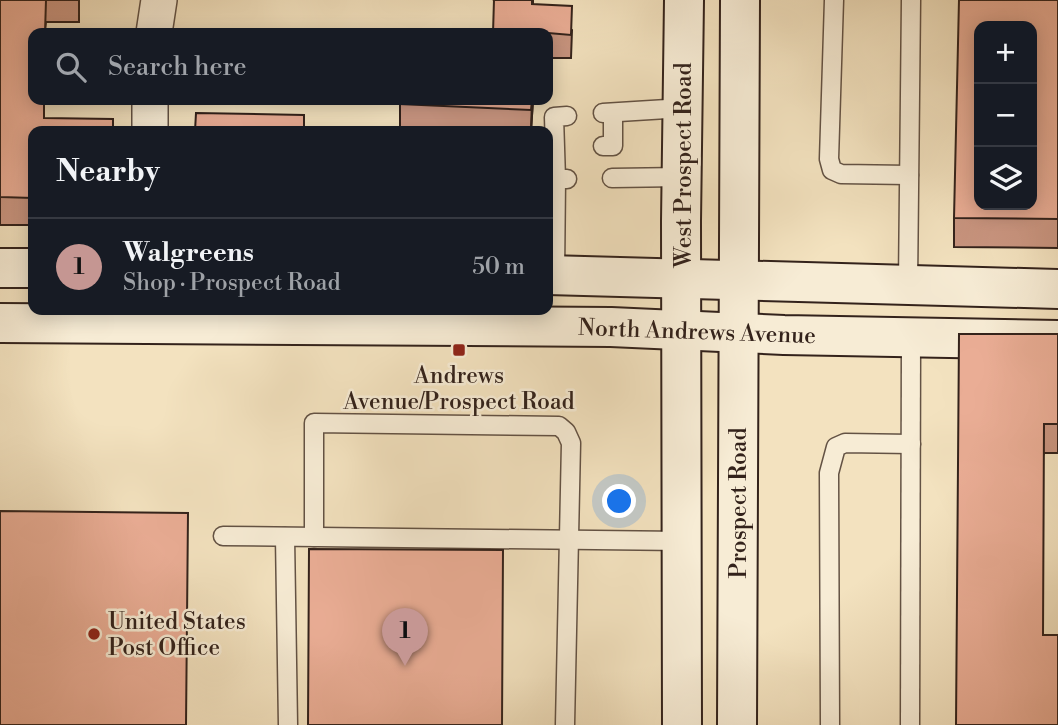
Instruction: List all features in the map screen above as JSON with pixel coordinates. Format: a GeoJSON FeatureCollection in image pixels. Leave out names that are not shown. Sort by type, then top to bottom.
{"type":"FeatureCollection","features":[{"type":"Feature","properties":{"kind":"main road","name":"West Prospect Road"},"geometry":{"type":"LineString","coordinates":[[681,330],[684,0]]}},
{"type":"Feature","properties":{"kind":"main road"},"geometry":{"type":"LineString","coordinates":[[739,281],[740,0]]}},
{"type":"Feature","properties":{"kind":"main road"},"geometry":{"type":"LineString","coordinates":[[0,268],[28,268]]}},
{"type":"Feature","properties":{"kind":"main road"},"geometry":{"type":"LineString","coordinates":[[553,275],[1058,289]]}},
{"type":"Feature","properties":{"kind":"main road","name":"Prospect Road"},"geometry":{"type":"LineString","coordinates":[[737,725],[739,281]]}},
{"type":"Feature","properties":{"kind":"main road","name":"North Andrews Avenue"},"geometry":{"type":"LineString","coordinates":[[0,323],[584,326],[739,333],[1058,340]]}},
{"type":"Feature","properties":{"kind":"main road"},"geometry":{"type":"LineString","coordinates":[[681,330],[682,725]]}},
{"type":"Feature","properties":{"kind":"street"},"geometry":{"type":"LineString","coordinates":[[155,28],[159,0]]}},
{"type":"Feature","properties":{"kind":"street"},"geometry":{"type":"LineString","coordinates":[[150,105],[150,126]]}},
{"type":"Feature","properties":{"kind":"lane"},"geometry":{"type":"LineString","coordinates":[[834,0],[829,159],[832,170],[841,174],[909,174]]}},
{"type":"Feature","properties":{"kind":"lane"},"geometry":{"type":"LineString","coordinates":[[908,284],[911,0]]}},
{"type":"Feature","properties":{"kind":"lane"},"geometry":{"type":"LineString","coordinates":[[682,177],[607,178],[608,113],[683,108]]}},
{"type":"Feature","properties":{"kind":"lane"},"geometry":{"type":"LineString","coordinates":[[553,243],[561,147],[555,117],[567,116]]}},
{"type":"Feature","properties":{"kind":"lane"},"geometry":{"type":"LineString","coordinates":[[910,725],[911,338]]}},
{"type":"Feature","properties":{"kind":"lane"},"geometry":{"type":"LineString","coordinates":[[314,537],[314,423],[559,426],[566,432],[570,443],[565,725]]}},
{"type":"Feature","properties":{"kind":"lane"},"geometry":{"type":"LineString","coordinates":[[830,725],[829,473],[833,455],[836,447],[845,443],[911,444]]}},
{"type":"Feature","properties":{"kind":"lane"},"geometry":{"type":"LineString","coordinates":[[223,536],[682,541]]}},
{"type":"Feature","properties":{"kind":"lane"},"geometry":{"type":"LineString","coordinates":[[285,537],[288,725]]}},
{"type":"Feature","properties":{"kind":"building"},"geometry":{"type":"Polygon","coordinates":[[[0,0],[46,0],[45,28],[28,28],[28,105],[44,105],[44,118],[113,119],[113,126],[28,126],[28,198],[0,197],[0,0]]]}},
{"type":"Feature","properties":{"kind":"building"},"geometry":{"type":"Polygon","coordinates":[[[494,0],[532,0],[532,4],[572,6],[571,35],[553,33],[553,28],[493,28],[494,0]]]}},
{"type":"Feature","properties":{"kind":"building"},"geometry":{"type":"Polygon","coordinates":[[[959,0],[1058,0],[1058,219],[954,218],[959,0]]]}},
{"type":"Feature","properties":{"kind":"building"},"geometry":{"type":"Polygon","coordinates":[[[422,105],[532,105],[531,110],[422,105]]]}},
{"type":"Feature","properties":{"kind":"building"},"geometry":{"type":"Polygon","coordinates":[[[196,113],[304,115],[304,126],[195,126],[196,113]]]}},
{"type":"Feature","properties":{"kind":"building"},"geometry":{"type":"Polygon","coordinates":[[[959,334],[1058,334],[1058,424],[1044,424],[1043,635],[1058,635],[1058,725],[956,725],[959,334]]]}},
{"type":"Feature","properties":{"kind":"building","name":"United States Post Office"},"geometry":{"type":"Polygon","coordinates":[[[0,511],[188,513],[186,725],[0,725],[0,511]]]}},
{"type":"Feature","properties":{"kind":"building"},"geometry":{"type":"Polygon","coordinates":[[[309,549],[503,550],[502,725],[308,725],[309,549]]]}},
{"type":"Feature","properties":{"kind":"place","name":"Andrews Avenue/Prospect Road"},"geometry":{"type":"Point","coordinates":[459,350]}},
{"type":"Feature","properties":{"kind":"place","name":"United States Post Office"},"geometry":{"type":"Point","coordinates":[94,634]}},
{"type":"Feature","properties":{"kind":"place","name":"Walgreens"},"geometry":{"type":"Point","coordinates":[405,666]}}]}
